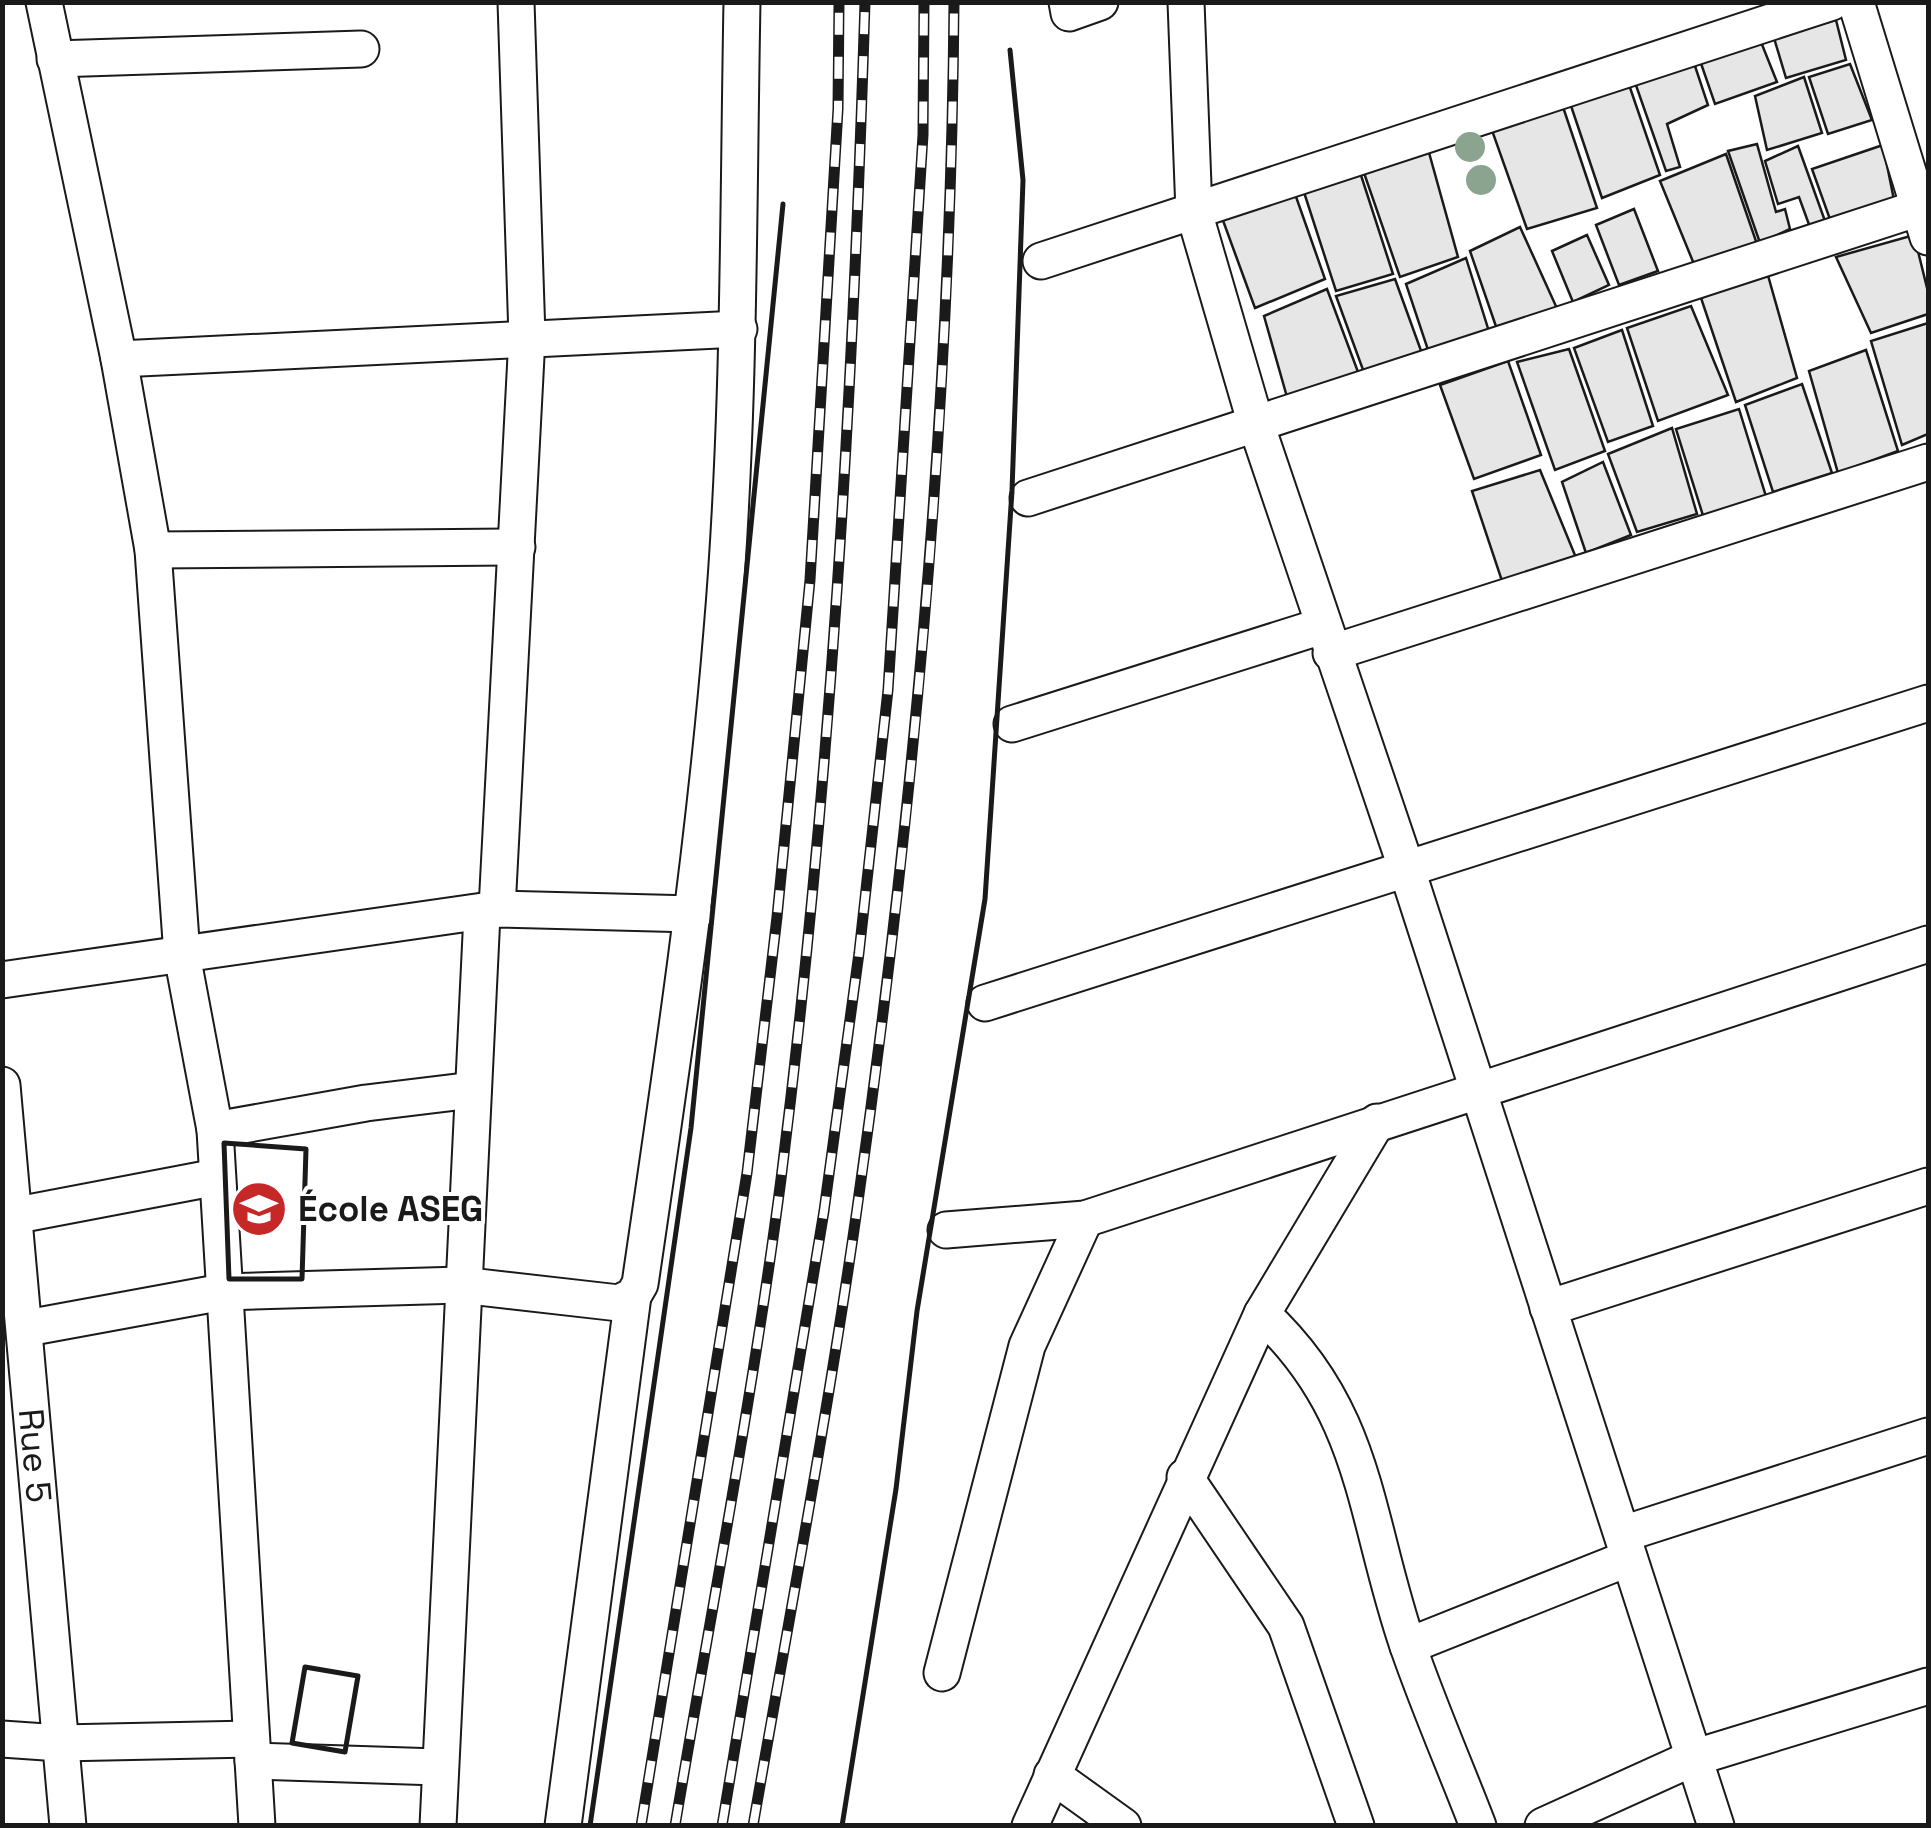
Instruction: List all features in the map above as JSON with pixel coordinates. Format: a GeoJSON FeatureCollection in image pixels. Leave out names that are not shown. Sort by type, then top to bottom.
{"type":"FeatureCollection","features":[{"type":"Feature","properties":{"kind":"street"},"geometry":{"type":"LineString","coordinates":[[44,2],[119,360],[153,550],[182,955],[215,1130],[257,1826]]}},
{"type":"Feature","properties":{"kind":"street"},"geometry":{"type":"LineString","coordinates":[[438,1826],[461,1286],[517,547],[527,337],[516,2]]}},
{"type":"Feature","properties":{"kind":"street"},"geometry":{"type":"LineString","coordinates":[[562,1826],[634,1296],[640,1284],[694,914],[722,628],[740,329],[742,2]]}},
{"type":"Feature","properties":{"kind":"street"},"geometry":{"type":"LineString","coordinates":[[1067,2],[1068,13],[1100,2]]}},
{"type":"Feature","properties":{"kind":"street"},"geometry":{"type":"LineString","coordinates":[[1186,2],[1194,212],[1255,421],[1407,870],[1716,1826]]}},
{"type":"Feature","properties":{"kind":"street"},"geometry":{"type":"LineString","coordinates":[[1041,261],[1832,2]]}},
{"type":"Feature","properties":{"kind":"street"},"geometry":{"type":"LineString","coordinates":[[1028,498],[1255,421],[1925,217],[1856,2]]}},
{"type":"Feature","properties":{"kind":"street"},"geometry":{"type":"LineString","coordinates":[[55,59],[361,49]]}},
{"type":"Feature","properties":{"kind":"street"},"geometry":{"type":"LineString","coordinates":[[119,360],[740,329]]}},
{"type":"Feature","properties":{"kind":"street"},"geometry":{"type":"LineString","coordinates":[[1012,724],[1326,640],[1928,462]]}},
{"type":"Feature","properties":{"kind":"street"},"geometry":{"type":"LineString","coordinates":[[153,550],[517,547]]}},
{"type":"Feature","properties":{"kind":"street"},"geometry":{"type":"LineString","coordinates":[[985,1002],[1928,703]]}},
{"type":"Feature","properties":{"kind":"street"},"geometry":{"type":"LineString","coordinates":[[2,980],[490,911],[694,914]]}},
{"type":"Feature","properties":{"kind":"street"},"geometry":{"type":"LineString","coordinates":[[946,1230],[1085,1220],[1928,944]]}},
{"type":"Feature","properties":{"kind":"street","name":"Rue 5"},"geometry":{"type":"LineString","coordinates":[[2,1085],[9,1218],[27,1328],[68,1826]]}},
{"type":"Feature","properties":{"kind":"street"},"geometry":{"type":"LineString","coordinates":[[215,1130],[366,1103],[473,1090]]}},
{"type":"Feature","properties":{"kind":"street"},"geometry":{"type":"LineString","coordinates":[[1030,1826],[1262,1314],[1377,1122]]}},
{"type":"Feature","properties":{"kind":"street"},"geometry":{"type":"LineString","coordinates":[[9,1218],[216,1176]]}},
{"type":"Feature","properties":{"kind":"street"},"geometry":{"type":"LineString","coordinates":[[1548,1308],[1928,1186]]}},
{"type":"Feature","properties":{"kind":"street"},"geometry":{"type":"LineString","coordinates":[[942,1673],[1027,1346],[1085,1220]]}},
{"type":"Feature","properties":{"kind":"street"},"geometry":{"type":"LineString","coordinates":[[27,1328],[223,1292],[461,1286],[619,1302],[634,1296]]}},
{"type":"Feature","properties":{"kind":"street"},"geometry":{"type":"LineString","coordinates":[[1262,1314],[1298,1348],[1326,1389],[1353,1445],[1408,1646],[1478,1826]]}},
{"type":"Feature","properties":{"kind":"street"},"geometry":{"type":"LineString","coordinates":[[1408,1646],[1626,1546],[1928,1436]]}},
{"type":"Feature","properties":{"kind":"street"},"geometry":{"type":"LineString","coordinates":[[1185,1477],[1286,1626],[1356,1826]]}},
{"type":"Feature","properties":{"kind":"street"},"geometry":{"type":"LineString","coordinates":[[1543,1826],[1693,1758],[1928,1686]]}},
{"type":"Feature","properties":{"kind":"street"},"geometry":{"type":"LineString","coordinates":[[2,1739],[252,1750],[438,1767]]}},
{"type":"Feature","properties":{"kind":"street"},"geometry":{"type":"LineString","coordinates":[[1052,1775],[1123,1826]]}},
{"type":"Feature","properties":{"kind":"building"},"geometry":{"type":"Polygon","coordinates":[[[1836,20],[1846,60],[1786,78],[1774,38],[1836,20]]]}},
{"type":"Feature","properties":{"kind":"building"},"geometry":{"type":"Polygon","coordinates":[[[1757,32],[1777,82],[1715,104],[1696,49],[1757,32]]]}},
{"type":"Feature","properties":{"kind":"building"},"geometry":{"type":"Polygon","coordinates":[[[1690,51],[1708,105],[1667,124],[1680,167],[1666,171],[1632,74],[1690,51]]]}},
{"type":"Feature","properties":{"kind":"building"},"geometry":{"type":"Polygon","coordinates":[[[1850,64],[1872,120],[1828,134],[1809,77],[1850,64]]]}},
{"type":"Feature","properties":{"kind":"building"},"geometry":{"type":"Polygon","coordinates":[[[1626,76],[1660,175],[1602,198],[1567,94],[1626,76]]]}},
{"type":"Feature","properties":{"kind":"building"},"geometry":{"type":"Polygon","coordinates":[[[1804,77],[1822,133],[1767,150],[1755,96],[1804,77]]]}},
{"type":"Feature","properties":{"kind":"building"},"geometry":{"type":"Polygon","coordinates":[[[1562,104],[1597,208],[1527,229],[1489,122],[1562,104]]]}},
{"type":"Feature","properties":{"kind":"building"},"geometry":{"type":"Polygon","coordinates":[[[1757,144],[1776,212],[1785,209],[1790,229],[1760,243],[1728,151],[1757,144]]]}},
{"type":"Feature","properties":{"kind":"building"},"geometry":{"type":"Polygon","coordinates":[[[1883,145],[1895,205],[1832,225],[1812,169],[1883,145]]]}},
{"type":"Feature","properties":{"kind":"building"},"geometry":{"type":"Polygon","coordinates":[[[1798,146],[1825,221],[1811,230],[1799,197],[1778,204],[1765,161],[1798,146]]]}},
{"type":"Feature","properties":{"kind":"building"},"geometry":{"type":"Polygon","coordinates":[[[1428,149],[1458,257],[1400,277],[1363,170],[1428,149]]]}},
{"type":"Feature","properties":{"kind":"building"},"geometry":{"type":"Polygon","coordinates":[[[1726,154],[1758,247],[1696,269],[1660,181],[1726,154]]]}},
{"type":"Feature","properties":{"kind":"building"},"geometry":{"type":"Polygon","coordinates":[[[1358,166],[1393,274],[1336,291],[1301,183],[1358,166]]]}},
{"type":"Feature","properties":{"kind":"building"},"geometry":{"type":"Polygon","coordinates":[[[1294,191],[1325,279],[1255,308],[1221,215],[1294,191]]]}},
{"type":"Feature","properties":{"kind":"building"},"geometry":{"type":"Polygon","coordinates":[[[1634,209],[1658,271],[1619,285],[1596,225],[1634,209]]]}},
{"type":"Feature","properties":{"kind":"building"},"geometry":{"type":"Polygon","coordinates":[[[1520,227],[1560,315],[1500,338],[1470,251],[1520,227]]]}},
{"type":"Feature","properties":{"kind":"building"},"geometry":{"type":"Polygon","coordinates":[[[1587,235],[1609,285],[1573,302],[1552,251],[1587,235]]]}},
{"type":"Feature","properties":{"kind":"building"},"geometry":{"type":"Polygon","coordinates":[[[1914,235],[1928,292],[1928,314],[1871,333],[1836,257],[1914,235]]]}},
{"type":"Feature","properties":{"kind":"building"},"geometry":{"type":"Polygon","coordinates":[[[1466,258],[1491,338],[1431,359],[1406,284],[1466,258]]]}},
{"type":"Feature","properties":{"kind":"building"},"geometry":{"type":"Polygon","coordinates":[[[1767,272],[1797,378],[1736,402],[1701,298],[1767,272]]]}},
{"type":"Feature","properties":{"kind":"building"},"geometry":{"type":"Polygon","coordinates":[[[1395,279],[1424,359],[1366,378],[1336,296],[1395,279]]]}},
{"type":"Feature","properties":{"kind":"building"},"geometry":{"type":"Polygon","coordinates":[[[1327,289],[1361,380],[1289,404],[1264,316],[1327,289]]]}},
{"type":"Feature","properties":{"kind":"building"},"geometry":{"type":"Polygon","coordinates":[[[1691,306],[1728,395],[1658,421],[1627,328],[1691,306]]]}},
{"type":"Feature","properties":{"kind":"building"},"geometry":{"type":"Polygon","coordinates":[[[1928,323],[1928,434],[1902,445],[1871,341],[1928,323]]]}},
{"type":"Feature","properties":{"kind":"building"},"geometry":{"type":"Polygon","coordinates":[[[1622,330],[1653,426],[1608,442],[1574,348],[1622,330]]]}},
{"type":"Feature","properties":{"kind":"building"},"geometry":{"type":"Polygon","coordinates":[[[1569,349],[1605,451],[1555,470],[1517,362],[1569,349]]]}},
{"type":"Feature","properties":{"kind":"building"},"geometry":{"type":"Polygon","coordinates":[[[1866,350],[1898,451],[1838,473],[1809,371],[1866,350]]]}},
{"type":"Feature","properties":{"kind":"building"},"geometry":{"type":"Polygon","coordinates":[[[1508,361],[1541,455],[1474,479],[1440,385],[1508,361]]]}},
{"type":"Feature","properties":{"kind":"building"},"geometry":{"type":"Polygon","coordinates":[[[1802,384],[1832,473],[1773,492],[1745,405],[1802,384]]]}},
{"type":"Feature","properties":{"kind":"building"},"geometry":{"type":"Polygon","coordinates":[[[1739,409],[1768,503],[1705,522],[1676,429],[1739,409]]]}},
{"type":"Feature","properties":{"kind":"building"},"geometry":{"type":"Polygon","coordinates":[[[1672,428],[1697,514],[1637,532],[1608,454],[1672,428]]]}},
{"type":"Feature","properties":{"kind":"building"},"geometry":{"type":"Polygon","coordinates":[[[1603,462],[1631,535],[1586,553],[1562,482],[1603,462]]]}},
{"type":"Feature","properties":{"kind":"building"},"geometry":{"type":"Polygon","coordinates":[[[1540,470],[1579,565],[1505,590],[1472,491],[1540,470]]]}},
{"type":"Feature","properties":{"kind":"railway"},"geometry":{"type":"LineString","coordinates":[[641,1826],[747,1173],[777,917],[810,580],[838,109],[839,2]]}},
{"type":"Feature","properties":{"kind":"railway"},"geometry":{"type":"LineString","coordinates":[[675,1826],[758,1341],[798,1033],[837,592],[865,2]]}},
{"type":"Feature","properties":{"kind":"railway"},"geometry":{"type":"LineString","coordinates":[[722,1826],[824,1211],[859,953],[888,690],[923,135],[924,2]]}},
{"type":"Feature","properties":{"kind":"railway"},"geometry":{"type":"LineString","coordinates":[[753,1826],[845,1292],[895,914],[937,459],[954,2]]}},
{"type":"Feature","properties":{"kind":"wall"},"geometry":{"type":"LineString","coordinates":[[842,1826],[896,1489],[917,1311],[985,899],[1012,491],[1023,180],[1010,50]]}},
{"type":"Feature","properties":{"kind":"wall"},"geometry":{"type":"LineString","coordinates":[[590,1826],[691,1128],[783,204]]}},
{"type":"Feature","properties":{"kind":"wall"},"geometry":{"type":"LineString","coordinates":[[224,1143],[306,1149],[302,1279],[229,1279],[224,1143]]}},
{"type":"Feature","properties":{"kind":"wall"},"geometry":{"type":"LineString","coordinates":[[305,1667],[358,1676],[345,1752],[292,1743],[305,1667]]}},
{"type":"Feature","properties":{"kind":"place","name":"École ASEG"},"geometry":{"type":"Point","coordinates":[259,1209]}}]}
